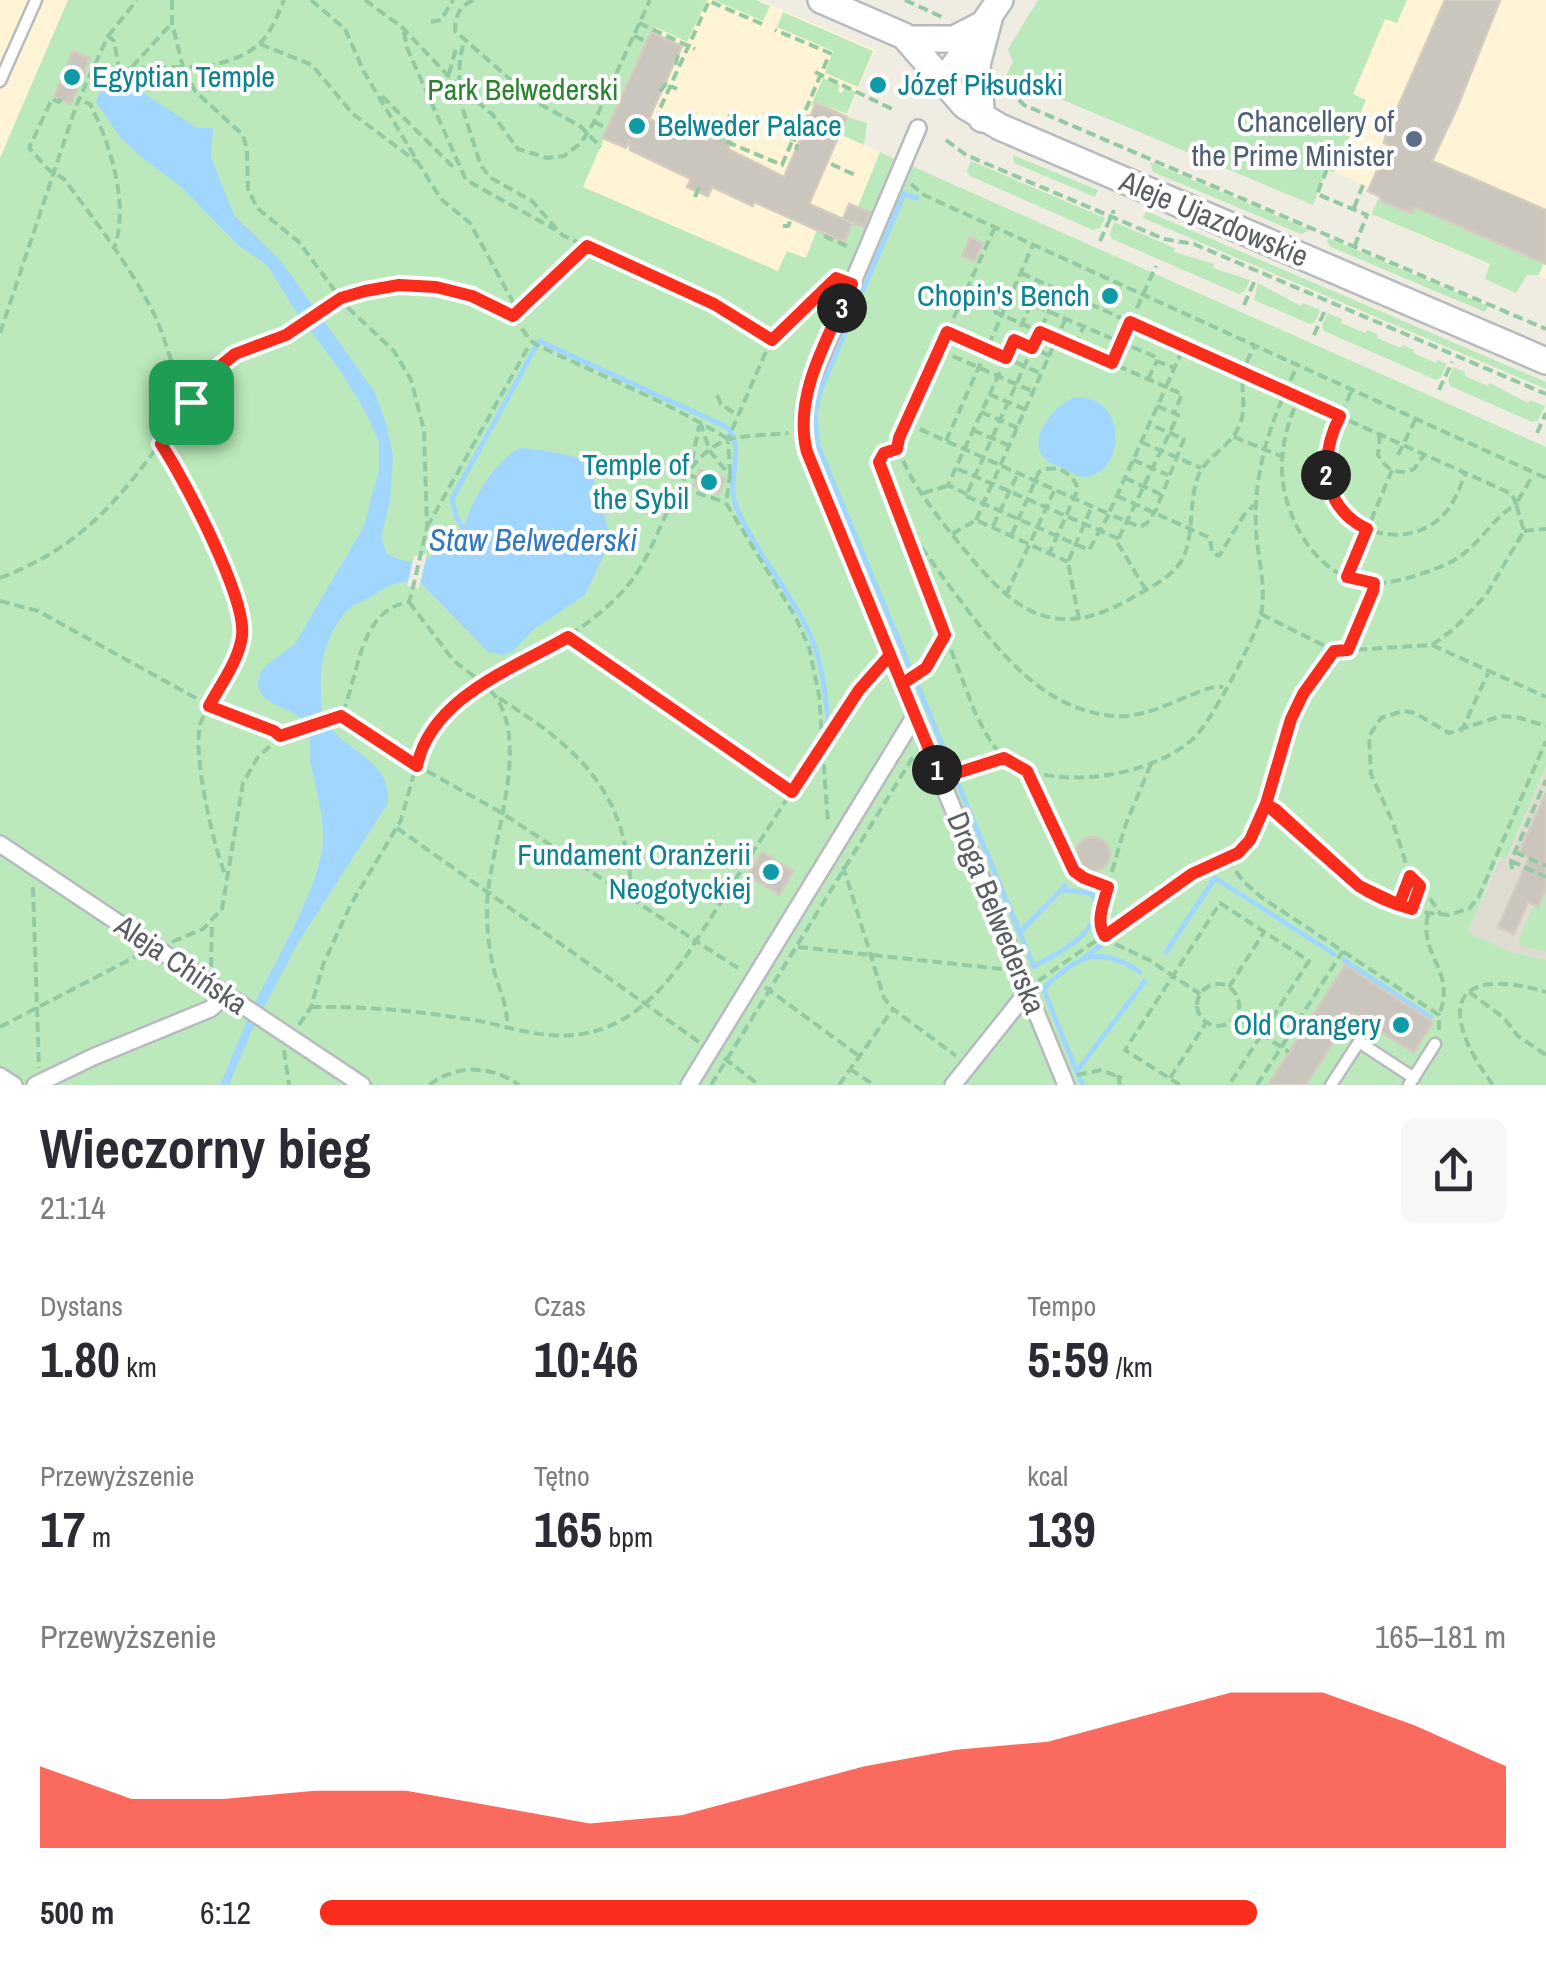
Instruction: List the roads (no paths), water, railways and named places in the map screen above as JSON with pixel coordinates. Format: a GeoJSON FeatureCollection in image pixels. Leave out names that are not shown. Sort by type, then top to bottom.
{"type":"FeatureCollection","features":[{"type":"Feature","properties":{"kind":"street"},"geometry":{"type":"LineString","coordinates":[[820,0],[908,39],[954,39],[994,10]]}},
{"type":"Feature","properties":{"kind":"street"},"geometry":{"type":"LineString","coordinates":[[943,82],[994,10]]}},
{"type":"Feature","properties":{"kind":"street"},"geometry":{"type":"LineString","coordinates":[[982,118],[977,65],[994,10]]}},
{"type":"Feature","properties":{"kind":"street","name":"Aleje Ujazdowskie"},"geometry":{"type":"LineString","coordinates":[[908,39],[964,106],[982,118],[1546,361]]}},
{"type":"Feature","properties":{"kind":"street","name":"Droga Belwederska"},"geometry":{"type":"LineString","coordinates":[[918,128],[805,399],[802,431],[807,452],[1064,1083]]}},
{"type":"Feature","properties":{"kind":"street"},"geometry":{"type":"LineString","coordinates":[[689,1085],[915,716]]}},
{"type":"Feature","properties":{"kind":"street","name":"Aleja Chińska"},"geometry":{"type":"LineString","coordinates":[[0,844],[362,1085]]}},
{"type":"Feature","properties":{"kind":"street"},"geometry":{"type":"LineString","coordinates":[[953,1085],[1028,991]]}},
{"type":"Feature","properties":{"kind":"street"},"geometry":{"type":"LineString","coordinates":[[36,1085],[232,999]]}},
{"type":"Feature","properties":{"kind":"street"},"geometry":{"type":"LineString","coordinates":[[0,1076],[14,1085]]}},
{"type":"Feature","properties":{"kind":"lane"},"geometry":{"type":"LineString","coordinates":[[0,81],[36,0]]}},
{"type":"Feature","properties":{"kind":"lane"},"geometry":{"type":"LineString","coordinates":[[1331,1085],[1359,1042],[1411,1081],[1436,1044]]}},
{"type":"Feature","properties":{"kind":"water","name":"Staw Belwederski"},"geometry":{"type":"Polygon","coordinates":[[[105,79],[134,87],[197,128],[213,128],[211,157],[234,215],[281,261],[374,391],[393,455],[390,502],[381,537],[387,554],[415,562],[433,555],[464,529],[485,483],[503,461],[521,448],[589,462],[609,532],[607,548],[585,595],[533,630],[512,652],[502,655],[487,651],[420,582],[388,586],[342,616],[326,647],[322,712],[339,737],[381,774],[388,803],[298,943],[253,1028],[229,1085],[220,1085],[308,895],[322,851],[321,816],[306,726],[261,694],[259,677],[296,642],[364,526],[379,469],[379,442],[339,369],[267,265],[239,246],[181,187],[120,137],[96,102],[105,79]]]}},
{"type":"Feature","properties":{"kind":"water"},"geometry":{"type":"Polygon","coordinates":[[[1075,397],[1092,399],[1104,407],[1115,434],[1109,462],[1086,477],[1046,460],[1040,451],[1041,430],[1047,420],[1075,397]]]}},
{"type":"Feature","properties":{"kind":"waterway"},"geometry":{"type":"LineString","coordinates":[[115,89],[119,72]]}},
{"type":"Feature","properties":{"kind":"waterway"},"geometry":{"type":"LineString","coordinates":[[913,675],[818,446],[815,413],[821,389],[904,194],[917,198]]}},
{"type":"Feature","properties":{"kind":"waterway","name":"Staw Belwederski"},"geometry":{"type":"LineString","coordinates":[[466,533],[452,499],[539,341],[725,426],[735,442],[736,506],[812,638],[822,672],[828,719]]}},
{"type":"Feature","properties":{"kind":"waterway"},"geometry":{"type":"LineString","coordinates":[[916,681],[953,771]]}},
{"type":"Feature","properties":{"kind":"waterway"},"geometry":{"type":"LineString","coordinates":[[956,779],[1034,967]]}},
{"type":"Feature","properties":{"kind":"waterway"},"geometry":{"type":"LineString","coordinates":[[1085,957],[1188,882],[1245,856],[1255,845],[1267,817]]}},
{"type":"Feature","properties":{"kind":"waterway"},"geometry":{"type":"LineString","coordinates":[[1166,952],[1215,878],[1334,954]]}},
{"type":"Feature","properties":{"kind":"waterway"},"geometry":{"type":"LineString","coordinates":[[1020,932],[1065,886]]}},
{"type":"Feature","properties":{"kind":"waterway"},"geometry":{"type":"LineString","coordinates":[[1034,966],[1079,938],[1094,917],[1092,893],[1063,890]]}},
{"type":"Feature","properties":{"kind":"waterway"},"geometry":{"type":"LineString","coordinates":[[1043,989],[1067,968],[1088,958],[1112,958],[1140,972]]}},
{"type":"Feature","properties":{"kind":"waterway"},"geometry":{"type":"LineString","coordinates":[[1344,960],[1430,1017]]}},
{"type":"Feature","properties":{"kind":"waterway"},"geometry":{"type":"LineString","coordinates":[[1077,1071],[1145,981]]}},
{"type":"Feature","properties":{"kind":"waterway"},"geometry":{"type":"LineString","coordinates":[[1043,988],[1077,1072]]}},
{"type":"Feature","properties":{"kind":"waterway"},"geometry":{"type":"LineString","coordinates":[[1079,1077],[1083,1085]]}},
{"type":"Feature","properties":{"kind":"place","name":"Egyptian Temple"},"geometry":{"type":"Point","coordinates":[72,77]}},
{"type":"Feature","properties":{"kind":"place","name":"Józef Piłsudski"},"geometry":{"type":"Point","coordinates":[878,85]}},
{"type":"Feature","properties":{"kind":"place","name":"Belweder Palace"},"geometry":{"type":"Point","coordinates":[637,126]}},
{"type":"Feature","properties":{"kind":"place","name":"Chancellery of the Prime Minister"},"geometry":{"type":"Point","coordinates":[1414,139]}},
{"type":"Feature","properties":{"kind":"place","name":"Chopin's Bench"},"geometry":{"type":"Point","coordinates":[1110,296]}},
{"type":"Feature","properties":{"kind":"place","name":"Temple of the Sybil"},"geometry":{"type":"Point","coordinates":[709,482]}},
{"type":"Feature","properties":{"kind":"place","name":"Fundament Oranżerii Neogotyckiej"},"geometry":{"type":"Point","coordinates":[771,872]}},
{"type":"Feature","properties":{"kind":"place","name":"Old Orangery"},"geometry":{"type":"Point","coordinates":[1401,1025]}},
{"type":"Feature","properties":{"kind":"park label","name":"Park Belwederski"},"geometry":{"type":"Point","coordinates":[523,90]}}]}
